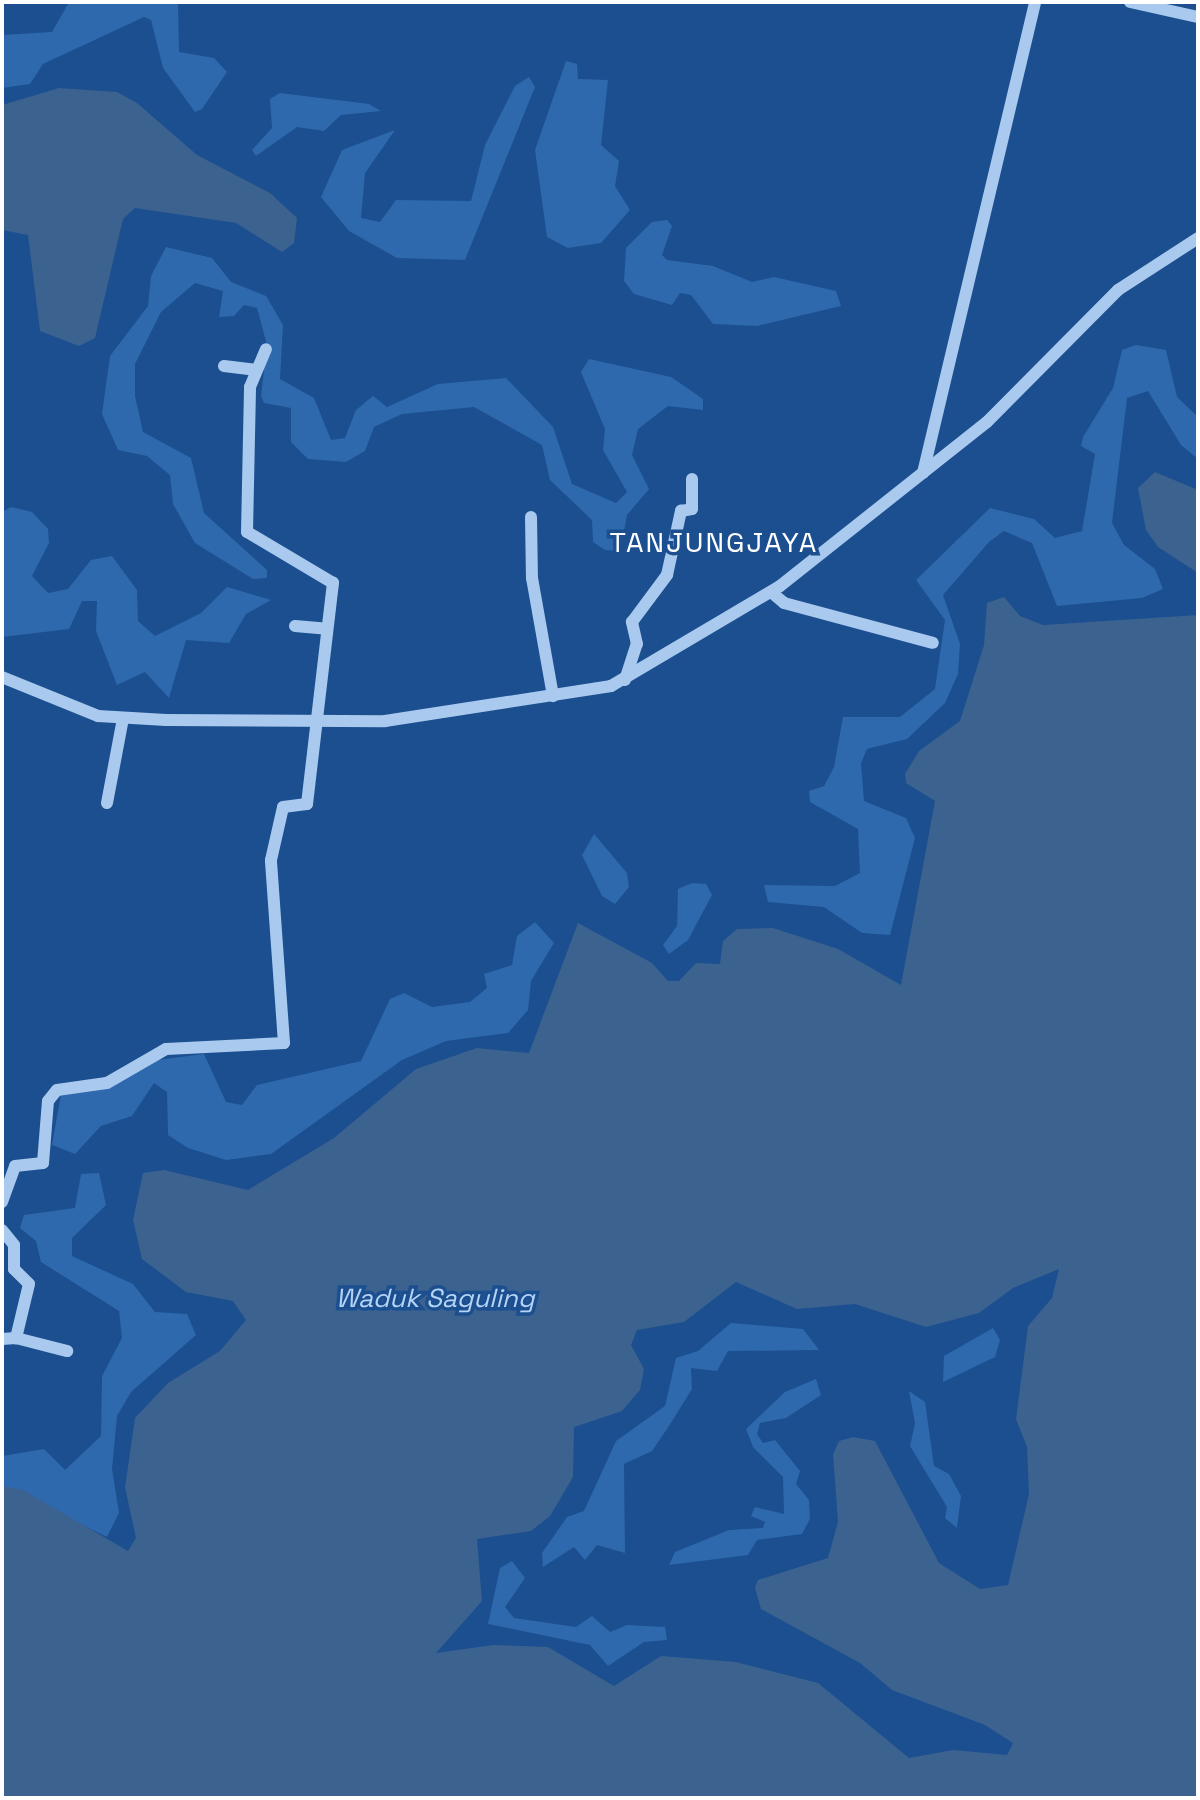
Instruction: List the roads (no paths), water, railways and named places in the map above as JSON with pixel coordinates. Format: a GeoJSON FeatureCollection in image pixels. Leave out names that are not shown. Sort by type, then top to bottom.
{"type":"FeatureCollection","features":[{"type":"Feature","properties":{"kind":"street"},"geometry":{"type":"LineString","coordinates":[[923,473],[1035,2]]}},
{"type":"Feature","properties":{"kind":"street"},"geometry":{"type":"LineString","coordinates":[[1130,2],[1198,17]]}},
{"type":"Feature","properties":{"kind":"street"},"geometry":{"type":"LineString","coordinates":[[2,677],[123,718],[319,722],[385,721],[553,696],[625,680],[771,592],[923,473],[1029,384],[1118,290],[1198,238]]}},
{"type":"Feature","properties":{"kind":"street"},"geometry":{"type":"LineString","coordinates":[[2,1202],[15,1166],[43,1163],[48,1101],[57,1090],[107,1083],[166,1049],[284,1043],[271,860],[283,807],[307,804],[333,583],[247,532],[255,370],[266,349]]}},
{"type":"Feature","properties":{"kind":"street"},"geometry":{"type":"LineString","coordinates":[[224,366],[255,370]]}},
{"type":"Feature","properties":{"kind":"street"},"geometry":{"type":"LineString","coordinates":[[625,680],[637,644],[632,622],[667,575],[681,511],[692,509],[692,479]]}},
{"type":"Feature","properties":{"kind":"street"},"geometry":{"type":"LineString","coordinates":[[531,517],[532,578],[553,696]]}},
{"type":"Feature","properties":{"kind":"street"},"geometry":{"type":"LineString","coordinates":[[771,592],[784,603],[933,643]]}},
{"type":"Feature","properties":{"kind":"street"},"geometry":{"type":"LineString","coordinates":[[295,626],[327,629]]}},
{"type":"Feature","properties":{"kind":"street"},"geometry":{"type":"LineString","coordinates":[[107,803],[123,718]]}},
{"type":"Feature","properties":{"kind":"street"},"geometry":{"type":"LineString","coordinates":[[2,1230],[14,1245],[14,1269],[29,1278],[16,1338]]}},
{"type":"Feature","properties":{"kind":"street"},"geometry":{"type":"LineString","coordinates":[[2,1339],[16,1338],[67,1351]]}},
{"type":"Feature","properties":{"kind":"water"},"geometry":{"type":"Polygon","coordinates":[[[59,88],[117,92],[137,103],[197,155],[270,193],[297,218],[294,243],[282,252],[236,223],[135,208],[123,219],[95,338],[79,346],[40,331],[28,235],[2,230],[2,105],[59,88]]]}},
{"type":"Feature","properties":{"kind":"water"},"geometry":{"type":"Polygon","coordinates":[[[1155,472],[1198,490],[1198,573],[1158,547],[1146,530],[1138,488],[1155,472]]]}},
{"type":"Feature","properties":{"kind":"water","name":"Waduk Saguling"},"geometry":{"type":"Polygon","coordinates":[[[1004,597],[1020,616],[1043,625],[1198,615],[1198,1798],[2,1798],[2,1486],[23,1490],[128,1551],[136,1538],[125,1487],[135,1418],[168,1383],[220,1351],[246,1320],[233,1301],[186,1292],[142,1259],[133,1220],[143,1173],[164,1170],[248,1190],[334,1138],[416,1069],[477,1048],[529,1053],[578,923],[652,963],[668,981],[679,981],[696,963],[720,964],[723,941],[737,929],[773,928],[838,949],[901,985],[935,801],[906,783],[905,774],[919,751],[960,721],[984,645],[987,603],[1004,597]],[[1059,1269],[1013,1288],[979,1313],[926,1327],[855,1304],[797,1309],[736,1282],[684,1322],[637,1330],[631,1345],[644,1369],[640,1390],[622,1411],[574,1427],[573,1477],[550,1516],[531,1531],[477,1539],[482,1601],[436,1653],[493,1645],[548,1647],[614,1686],[661,1656],[736,1662],[818,1683],[909,1758],[953,1750],[1007,1755],[1013,1743],[985,1725],[892,1690],[860,1663],[761,1609],[755,1588],[758,1580],[828,1558],[838,1522],[833,1454],[839,1441],[853,1437],[875,1441],[939,1563],[980,1589],[1008,1585],[1029,1494],[1027,1447],[1016,1419],[1028,1326],[1052,1298],[1059,1269]]]}},
{"type":"Feature","properties":{"kind":"district","name":"TANJUNGJAYA"},"geometry":{"type":"Point","coordinates":[714,542]}}]}
